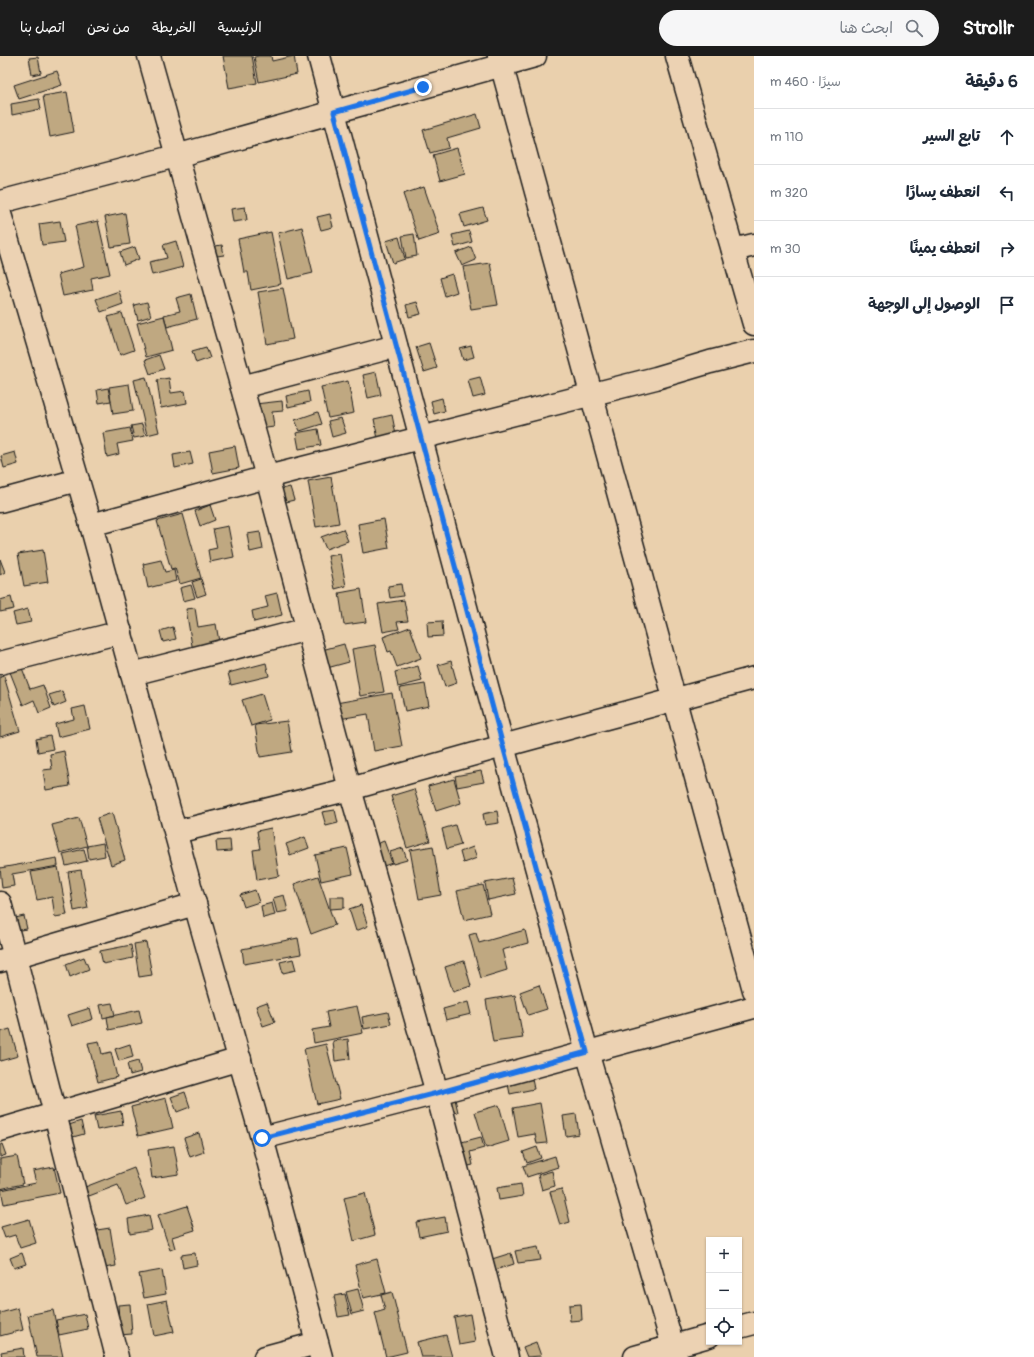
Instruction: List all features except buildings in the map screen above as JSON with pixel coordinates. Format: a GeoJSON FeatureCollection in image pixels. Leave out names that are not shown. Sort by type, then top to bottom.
{"type":"FeatureCollection","features":[{"type":"Feature","properties":{"kind":"street"},"geometry":{"type":"LineString","coordinates":[[149,56],[267,477],[350,789],[437,1093],[507,1357]]}},
{"type":"Feature","properties":{"kind":"street"},"geometry":{"type":"LineString","coordinates":[[319,56],[503,746],[587,1052],[674,1352]]}},
{"type":"Feature","properties":{"kind":"street"},"geometry":{"type":"LineString","coordinates":[[0,202],[176,156],[334,112],[500,61],[535,56]]}},
{"type":"Feature","properties":{"kind":"street"},"geometry":{"type":"LineString","coordinates":[[677,56],[754,324]]}},
{"type":"Feature","properties":{"kind":"street"},"geometry":{"type":"LineString","coordinates":[[500,61],[754,990]]}},
{"type":"Feature","properties":{"kind":"street"},"geometry":{"type":"LineString","coordinates":[[0,214],[91,525],[195,904],[262,1138],[319,1350],[265,1357]]}},
{"type":"Feature","properties":{"kind":"street"},"geometry":{"type":"LineString","coordinates":[[733,250],[754,245]]}},
{"type":"Feature","properties":{"kind":"street"},"geometry":{"type":"LineString","coordinates":[[242,387],[396,346]]}},
{"type":"Feature","properties":{"kind":"street"},"geometry":{"type":"LineString","coordinates":[[91,525],[267,477],[592,395],[754,351]]}},
{"type":"Feature","properties":{"kind":"street"},"geometry":{"type":"LineString","coordinates":[[0,500],[78,480]]}},
{"type":"Feature","properties":{"kind":"street"},"geometry":{"type":"LineString","coordinates":[[132,674],[308,629]]}},
{"type":"Feature","properties":{"kind":"street"},"geometry":{"type":"LineString","coordinates":[[0,663],[120,632]]}},
{"type":"Feature","properties":{"kind":"street"},"geometry":{"type":"LineString","coordinates":[[176,832],[350,789],[754,678]]}},
{"type":"Feature","properties":{"kind":"street"},"geometry":{"type":"LineString","coordinates":[[0,903],[8,959],[55,1113],[117,1357]]}},
{"type":"Feature","properties":{"kind":"street"},"geometry":{"type":"LineString","coordinates":[[8,959],[195,904]]}},
{"type":"Feature","properties":{"kind":"street"},"geometry":{"type":"LineString","coordinates":[[262,1138],[437,1093],[754,1007]]}},
{"type":"Feature","properties":{"kind":"street"},"geometry":{"type":"LineString","coordinates":[[0,1130],[240,1060]]}},
{"type":"Feature","properties":{"kind":"street"},"geometry":{"type":"LineString","coordinates":[[742,1327],[754,1323]]}},
{"type":"Feature","properties":{"kind":"street"},"geometry":{"type":"LineString","coordinates":[[635,1357],[674,1352],[706,1337]]}},
{"type":"Feature","properties":{"kind":"route"},"geometry":{"type":"LineString","coordinates":[[262,1138],[437,1093],[587,1052],[503,746],[334,112],[423,87]]}}]}
